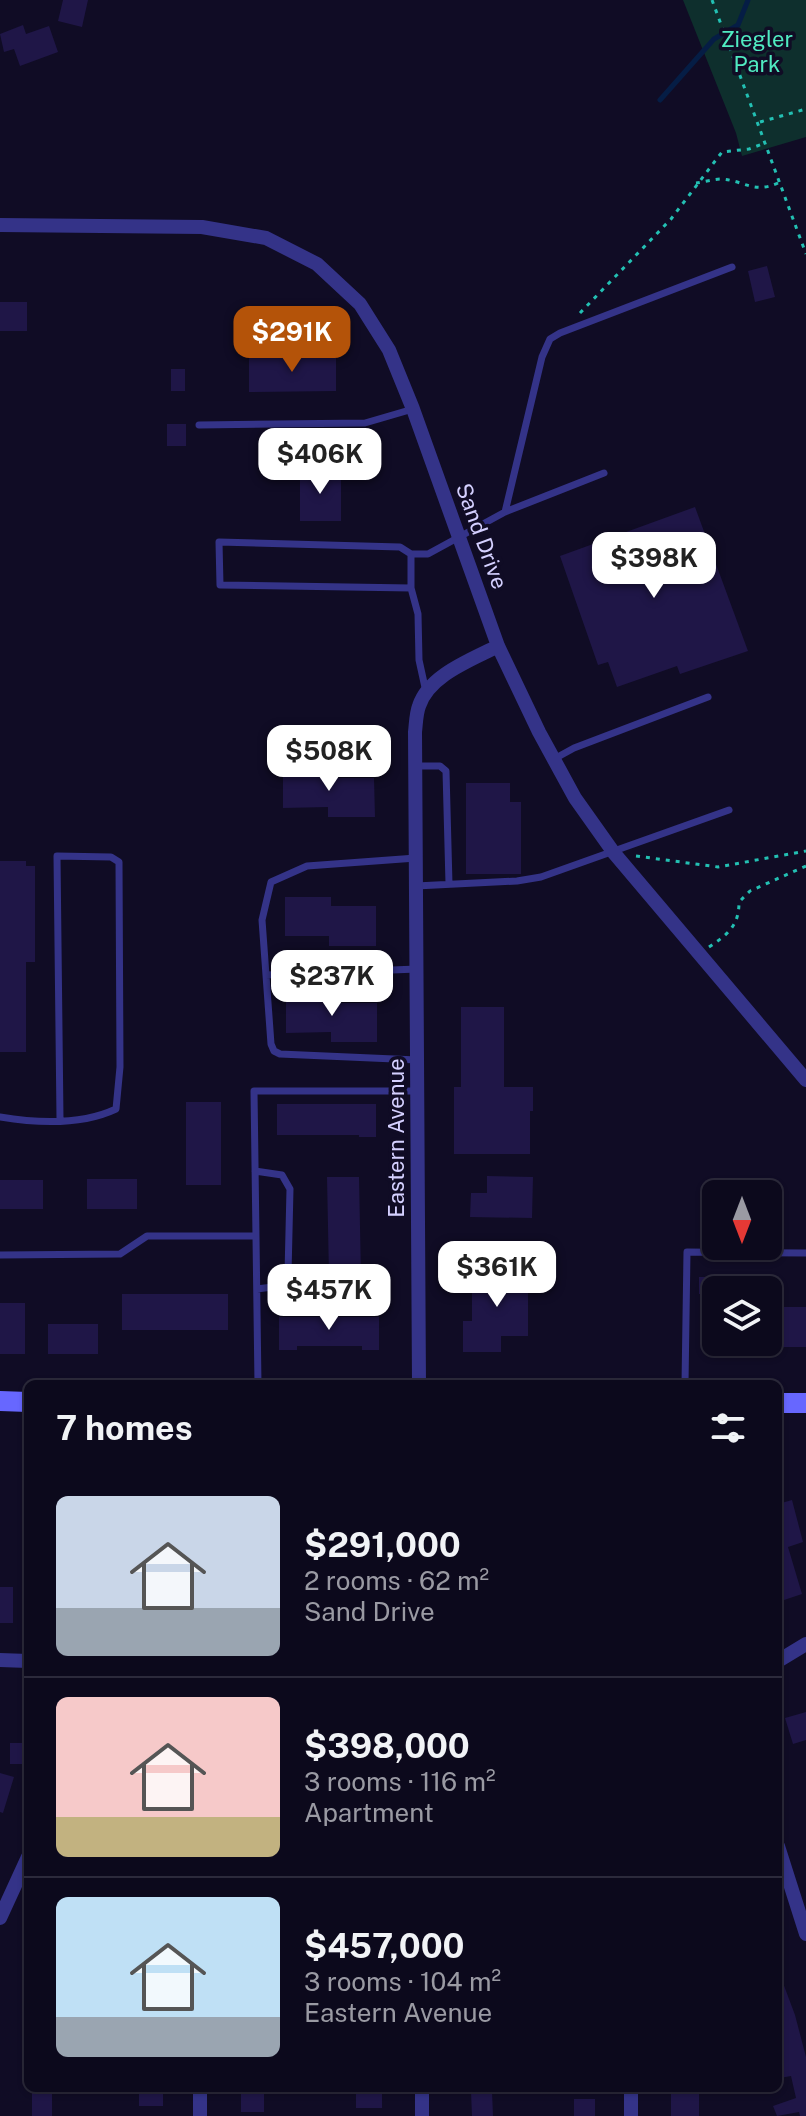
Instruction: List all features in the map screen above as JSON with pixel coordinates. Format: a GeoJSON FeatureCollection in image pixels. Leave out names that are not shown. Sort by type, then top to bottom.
{"type":"FeatureCollection","features":[{"type":"Feature","properties":{"kind":"street","name":"Sand Drive"},"geometry":{"type":"LineString","coordinates":[[0,225],[202,227],[266,238],[317,264],[360,304],[389,350],[413,409],[498,646],[575,798],[614,853],[806,1080]]}},
{"type":"Feature","properties":{"kind":"street"},"geometry":{"type":"LineString","coordinates":[[426,692],[448,673],[498,646]]}},
{"type":"Feature","properties":{"kind":"street","name":"Eastern Avenue"},"geometry":{"type":"LineString","coordinates":[[419,1380],[415,766],[418,708],[426,692]]}},
{"type":"Feature","properties":{"kind":"street"},"geometry":{"type":"LineString","coordinates":[[0,1401],[24,1402]]}},
{"type":"Feature","properties":{"kind":"street"},"geometry":{"type":"LineString","coordinates":[[782,1403],[806,1403]]}},
{"type":"Feature","properties":{"kind":"street"},"geometry":{"type":"LineString","coordinates":[[782,1659],[806,1644]]}},
{"type":"Feature","properties":{"kind":"street"},"geometry":{"type":"LineString","coordinates":[[0,1660],[24,1661]]}},
{"type":"Feature","properties":{"kind":"street"},"geometry":{"type":"LineString","coordinates":[[782,1859],[806,1934]]}},
{"type":"Feature","properties":{"kind":"street"},"geometry":{"type":"LineString","coordinates":[[0,1918],[24,1866]]}},
{"type":"Feature","properties":{"kind":"street"},"geometry":{"type":"LineString","coordinates":[[200,2092],[200,2116]]}},
{"type":"Feature","properties":{"kind":"street"},"geometry":{"type":"LineString","coordinates":[[422,2092],[422,2116]]}},
{"type":"Feature","properties":{"kind":"street"},"geometry":{"type":"LineString","coordinates":[[631,2092],[631,2116]]}},
{"type":"Feature","properties":{"kind":"lane"},"geometry":{"type":"LineString","coordinates":[[505,512],[542,357],[550,339],[732,267]]}},
{"type":"Feature","properties":{"kind":"lane"},"geometry":{"type":"LineString","coordinates":[[199,425],[365,423],[413,409]]}},
{"type":"Feature","properties":{"kind":"lane"},"geometry":{"type":"LineString","coordinates":[[411,588],[220,585],[219,542],[400,547],[411,554],[428,554],[505,512],[604,473]]}},
{"type":"Feature","properties":{"kind":"lane"},"geometry":{"type":"LineString","coordinates":[[411,554],[411,588],[418,614],[419,660],[426,692]]}},
{"type":"Feature","properties":{"kind":"lane"},"geometry":{"type":"LineString","coordinates":[[554,759],[708,697]]}},
{"type":"Feature","properties":{"kind":"lane"},"geometry":{"type":"LineString","coordinates":[[415,766],[440,766],[446,771],[449,884]]}},
{"type":"Feature","properties":{"kind":"lane"},"geometry":{"type":"LineString","coordinates":[[416,886],[541,877],[729,810]]}},
{"type":"Feature","properties":{"kind":"lane"},"geometry":{"type":"LineString","coordinates":[[0,1117],[26,1121],[98,1118],[116,1109],[120,1067],[119,862],[111,857],[57,856],[60,1119]]}},
{"type":"Feature","properties":{"kind":"lane"},"geometry":{"type":"LineString","coordinates":[[416,858],[307,866],[271,882],[262,920],[274,1051],[280,1054],[417,1060]]}},
{"type":"Feature","properties":{"kind":"lane"},"geometry":{"type":"LineString","coordinates":[[266,975],[417,969]]}},
{"type":"Feature","properties":{"kind":"lane"},"geometry":{"type":"LineString","coordinates":[[258,1380],[254,1091],[417,1091]]}},
{"type":"Feature","properties":{"kind":"lane"},"geometry":{"type":"LineString","coordinates":[[255,1171],[282,1175],[290,1189],[288,1274],[280,1286],[257,1289]]}},
{"type":"Feature","properties":{"kind":"lane"},"geometry":{"type":"LineString","coordinates":[[0,1255],[120,1254],[147,1236],[256,1236]]}},
{"type":"Feature","properties":{"kind":"lane"},"geometry":{"type":"LineString","coordinates":[[685,1380],[687,1252],[806,1253]]}},
{"type":"Feature","properties":{"kind":"path"},"geometry":{"type":"LineString","coordinates":[[712,0],[806,254]]}},
{"type":"Feature","properties":{"kind":"path"},"geometry":{"type":"LineString","coordinates":[[758,123],[806,109]]}},
{"type":"Feature","properties":{"kind":"path"},"geometry":{"type":"LineString","coordinates":[[560,333],[663,228],[722,152],[749,149],[765,143]]}},
{"type":"Feature","properties":{"kind":"path"},"geometry":{"type":"LineString","coordinates":[[696,183],[721,179],[766,188],[779,182]]}},
{"type":"Feature","properties":{"kind":"path"},"geometry":{"type":"LineString","coordinates":[[614,853],[718,867],[806,851]]}},
{"type":"Feature","properties":{"kind":"path"},"geometry":{"type":"LineString","coordinates":[[699,953],[732,928],[739,917],[739,902],[750,891],[806,866]]}},
{"type":"Feature","properties":{"kind":"green space","name":"Ziegler Park"},"geometry":{"type":"Polygon","coordinates":[[[683,0],[806,0],[806,137],[742,156],[736,133],[683,0]]]}},
{"type":"Feature","properties":{"kind":"building"},"geometry":{"type":"Polygon","coordinates":[[[63,0],[88,0],[82,27],[58,21],[63,0]]]}},
{"type":"Feature","properties":{"kind":"building"},"geometry":{"type":"Polygon","coordinates":[[[23,25],[26,34],[49,26],[58,52],[20,66],[14,49],[4,52],[0,34],[23,25]]]}},
{"type":"Feature","properties":{"kind":"building"},"geometry":{"type":"Polygon","coordinates":[[[767,266],[775,297],[755,302],[748,271],[767,266]]]}},
{"type":"Feature","properties":{"kind":"building"},"geometry":{"type":"Polygon","coordinates":[[[0,302],[27,302],[27,331],[0,331],[0,302]]]}},
{"type":"Feature","properties":{"kind":"building"},"geometry":{"type":"Polygon","coordinates":[[[336,357],[336,391],[249,392],[249,358],[336,357]]]}},
{"type":"Feature","properties":{"kind":"building"},"geometry":{"type":"Polygon","coordinates":[[[171,369],[185,369],[185,391],[171,391],[171,369]]]}},
{"type":"Feature","properties":{"kind":"building"},"geometry":{"type":"Polygon","coordinates":[[[167,424],[186,424],[186,446],[167,446],[167,424]]]}},
{"type":"Feature","properties":{"kind":"building"},"geometry":{"type":"Polygon","coordinates":[[[300,472],[341,472],[341,521],[300,521],[300,472]]]}},
{"type":"Feature","properties":{"kind":"building"},"geometry":{"type":"Polygon","coordinates":[[[695,507],[748,651],[680,674],[677,666],[617,687],[608,662],[598,665],[560,556],[695,507]]]}},
{"type":"Feature","properties":{"kind":"building"},"geometry":{"type":"Polygon","coordinates":[[[283,768],[330,768],[330,778],[374,778],[375,817],[328,817],[328,807],[283,808],[283,768]]]}},
{"type":"Feature","properties":{"kind":"building"},"geometry":{"type":"Polygon","coordinates":[[[466,783],[510,783],[510,802],[521,802],[521,874],[466,874],[466,783]]]}},
{"type":"Feature","properties":{"kind":"building"},"geometry":{"type":"Polygon","coordinates":[[[0,861],[26,861],[26,866],[35,866],[35,962],[26,962],[26,1052],[0,1052],[0,861]]]}},
{"type":"Feature","properties":{"kind":"building"},"geometry":{"type":"Polygon","coordinates":[[[285,897],[331,897],[331,906],[376,906],[376,946],[329,946],[329,936],[285,936],[285,897]]]}},
{"type":"Feature","properties":{"kind":"building"},"geometry":{"type":"Polygon","coordinates":[[[332,993],[332,1003],[377,1003],[377,1042],[331,1042],[331,1032],[286,1033],[286,994],[332,993]]]}},
{"type":"Feature","properties":{"kind":"building"},"geometry":{"type":"Polygon","coordinates":[[[461,1007],[504,1007],[504,1087],[533,1087],[530,1154],[454,1154],[454,1087],[461,1087],[461,1007]]]}},
{"type":"Feature","properties":{"kind":"building"},"geometry":{"type":"Polygon","coordinates":[[[186,1102],[221,1102],[221,1185],[186,1185],[186,1102]]]}},
{"type":"Feature","properties":{"kind":"building"},"geometry":{"type":"Polygon","coordinates":[[[277,1104],[376,1104],[376,1137],[277,1135],[277,1104]]]}},
{"type":"Feature","properties":{"kind":"building"},"geometry":{"type":"Polygon","coordinates":[[[487,1176],[533,1177],[532,1218],[470,1217],[471,1193],[487,1193],[487,1176]]]}},
{"type":"Feature","properties":{"kind":"building"},"geometry":{"type":"Polygon","coordinates":[[[327,1177],[359,1177],[361,1276],[329,1276],[327,1177]]]}},
{"type":"Feature","properties":{"kind":"building"},"geometry":{"type":"Polygon","coordinates":[[[87,1179],[137,1179],[137,1209],[87,1209],[87,1179]]]}},
{"type":"Feature","properties":{"kind":"building"},"geometry":{"type":"Polygon","coordinates":[[[0,1180],[43,1180],[43,1209],[0,1209],[0,1180]]]}},
{"type":"Feature","properties":{"kind":"building"},"geometry":{"type":"Polygon","coordinates":[[[528,1268],[528,1336],[501,1336],[501,1352],[463,1352],[463,1321],[472,1321],[472,1269],[528,1268]]]}},
{"type":"Feature","properties":{"kind":"building"},"geometry":{"type":"Polygon","coordinates":[[[699,1277],[702,1277],[702,1294],[699,1294],[699,1277]]]}},
{"type":"Feature","properties":{"kind":"building"},"geometry":{"type":"Polygon","coordinates":[[[122,1294],[228,1294],[228,1330],[122,1330],[122,1294]]]}},
{"type":"Feature","properties":{"kind":"building"},"geometry":{"type":"Polygon","coordinates":[[[0,1303],[25,1303],[25,1354],[0,1354],[0,1303]]]}},
{"type":"Feature","properties":{"kind":"building"},"geometry":{"type":"Polygon","coordinates":[[[782,1307],[806,1307],[806,1347],[782,1347],[782,1307]]]}},
{"type":"Feature","properties":{"kind":"building"},"geometry":{"type":"Polygon","coordinates":[[[279,1317],[379,1317],[379,1350],[362,1350],[362,1346],[297,1346],[297,1350],[279,1350],[279,1317]]]}},
{"type":"Feature","properties":{"kind":"building"},"geometry":{"type":"Polygon","coordinates":[[[48,1324],[98,1324],[98,1354],[48,1354],[48,1324]]]}},
{"type":"Feature","properties":{"kind":"building"},"geometry":{"type":"Polygon","coordinates":[[[792,1500],[803,1542],[788,1547],[802,1594],[782,1601],[782,1503],[792,1500]]]}},
{"type":"Feature","properties":{"kind":"building"},"geometry":{"type":"Polygon","coordinates":[[[0,1587],[13,1587],[13,1623],[0,1623],[0,1587]]]}},
{"type":"Feature","properties":{"kind":"building"},"geometry":{"type":"Polygon","coordinates":[[[806,1712],[806,1740],[793,1744],[785,1718],[806,1712]]]}},
{"type":"Feature","properties":{"kind":"building"},"geometry":{"type":"Polygon","coordinates":[[[10,1743],[24,1743],[24,1764],[10,1764],[10,1743]]]}},
{"type":"Feature","properties":{"kind":"building"},"geometry":{"type":"Polygon","coordinates":[[[0,1773],[14,1777],[3,1813],[0,1812],[0,1773]]]}},
{"type":"Feature","properties":{"kind":"building"},"geometry":{"type":"Polygon","coordinates":[[[782,1980],[806,2057],[806,2116],[800,2116],[799,2112],[777,2116],[773,2106],[796,2098],[791,2076],[782,2078],[782,1980]]]}},
{"type":"Feature","properties":{"kind":"building"},"geometry":{"type":"Polygon","coordinates":[[[32,2092],[52,2092],[52,2116],[32,2116],[32,2092]]]}},
{"type":"Feature","properties":{"kind":"building"},"geometry":{"type":"Polygon","coordinates":[[[139,2092],[163,2092],[163,2106],[139,2106],[139,2092]]]}},
{"type":"Feature","properties":{"kind":"building"},"geometry":{"type":"Polygon","coordinates":[[[241,2092],[264,2092],[264,2112],[241,2112],[241,2092]]]}},
{"type":"Feature","properties":{"kind":"building"},"geometry":{"type":"Polygon","coordinates":[[[356,2092],[382,2092],[382,2108],[356,2108],[356,2092]]]}},
{"type":"Feature","properties":{"kind":"building"},"geometry":{"type":"Polygon","coordinates":[[[471,2092],[492,2092],[493,2116],[472,2116],[471,2092]]]}},
{"type":"Feature","properties":{"kind":"building"},"geometry":{"type":"Polygon","coordinates":[[[671,2093],[699,2093],[699,2116],[671,2116],[671,2093]]]}},
{"type":"Feature","properties":{"kind":"building"},"geometry":{"type":"Polygon","coordinates":[[[574,2099],[595,2099],[595,2116],[574,2116],[574,2099]]]}},
{"type":"Feature","properties":{"kind":"waterway"},"geometry":{"type":"LineString","coordinates":[[660,100],[714,39],[738,25],[748,0]]}}]}
